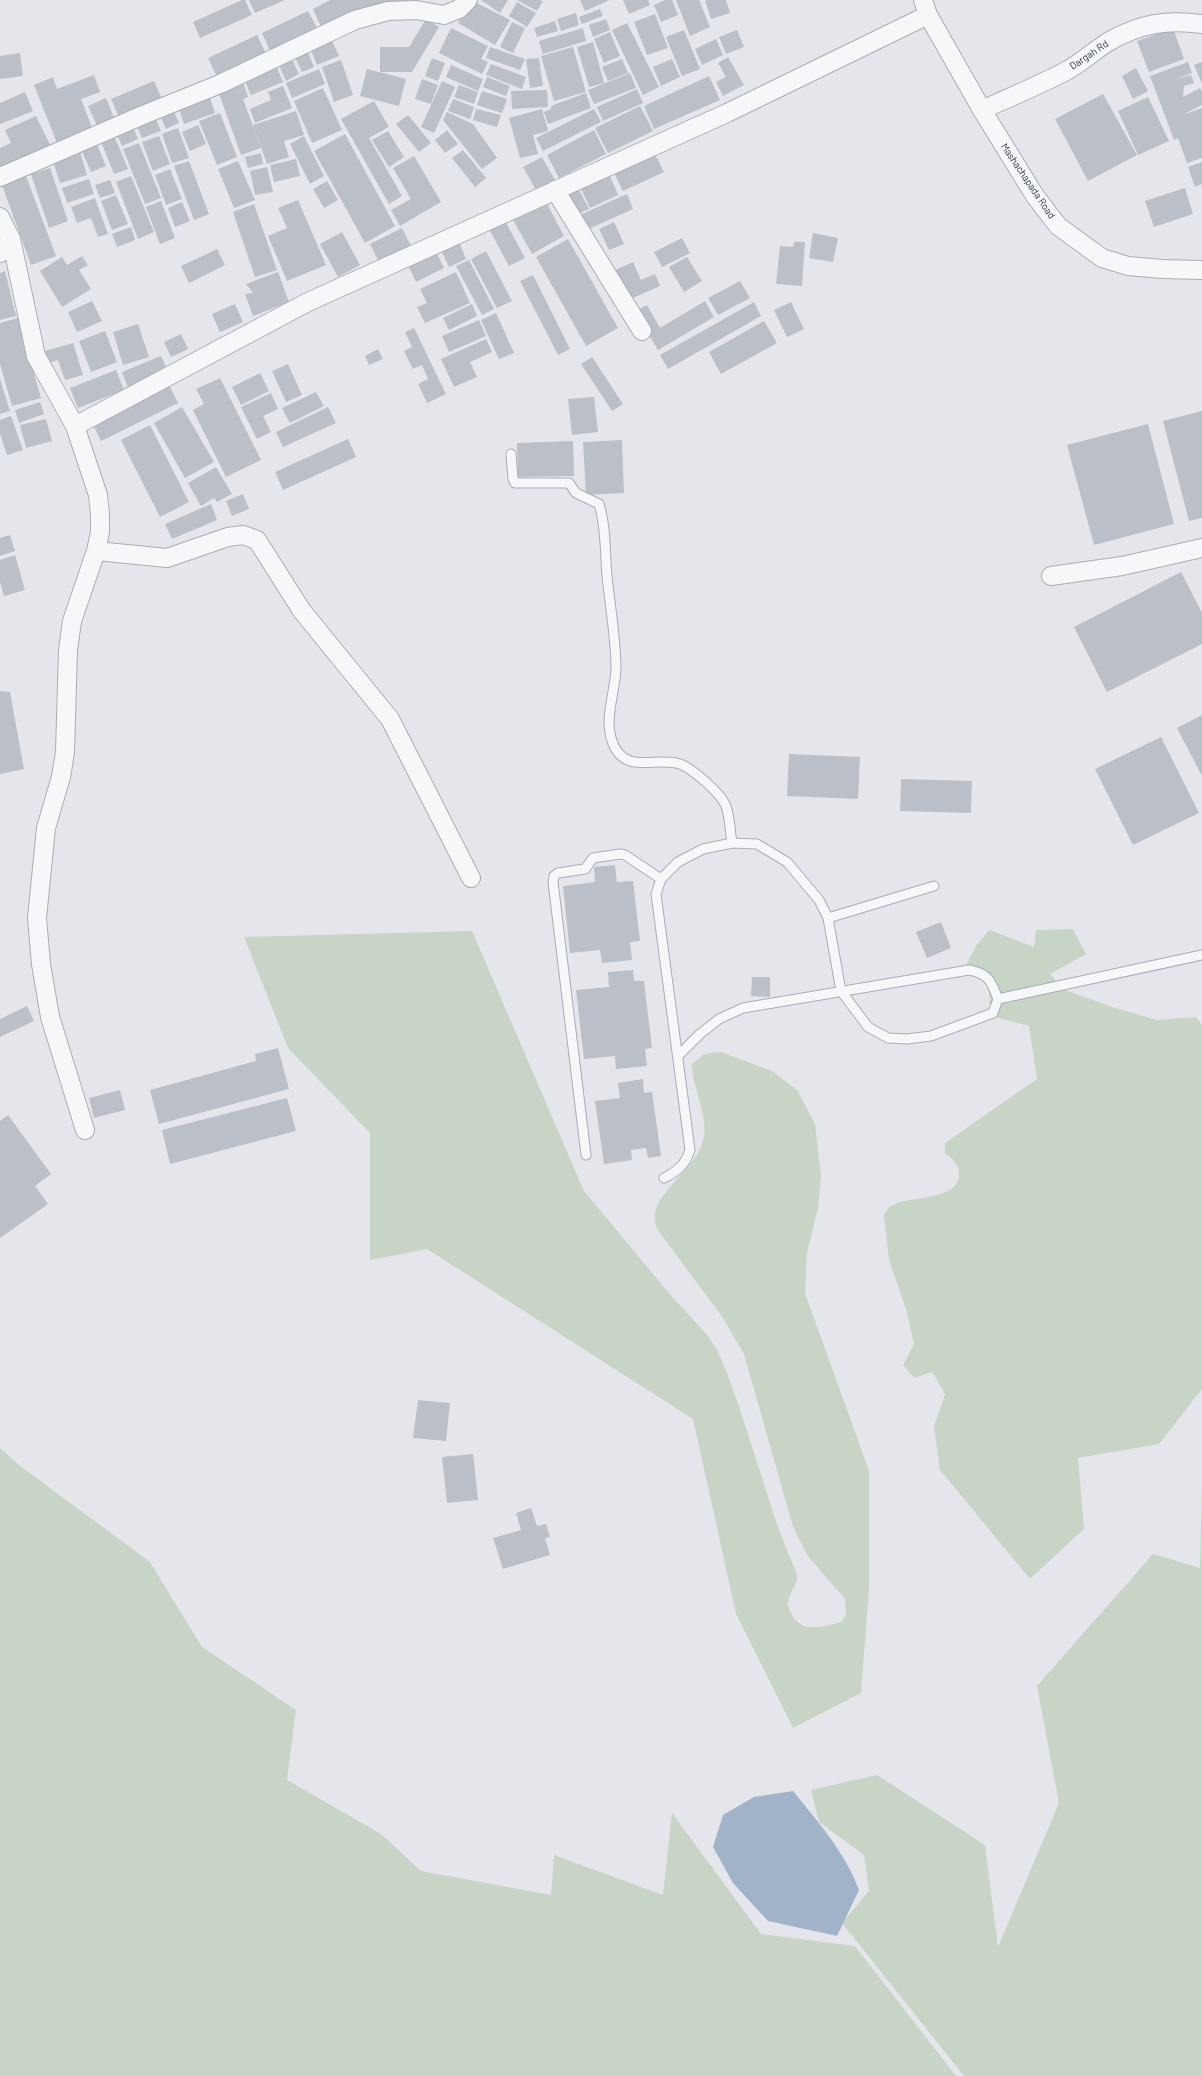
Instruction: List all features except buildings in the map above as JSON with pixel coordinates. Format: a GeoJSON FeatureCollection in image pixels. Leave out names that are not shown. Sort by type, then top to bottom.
{"type":"FeatureCollection","features":[{"type":"Feature","properties":{"kind":"street"},"geometry":{"type":"LineString","coordinates":[[0,177],[143,115],[220,84],[355,20],[388,11],[416,10],[444,15],[458,9],[468,0]]}},
{"type":"Feature","properties":{"kind":"street"},"geometry":{"type":"LineString","coordinates":[[75,426],[308,302],[727,113],[925,8]]}},
{"type":"Feature","properties":{"kind":"street","name":"Mashachapada Road"},"geometry":{"type":"LineString","coordinates":[[925,8],[982,110],[1035,196],[1058,226],[1102,258],[1128,266],[1202,270]]}},
{"type":"Feature","properties":{"kind":"street","name":"Dargah Rd"},"geometry":{"type":"LineString","coordinates":[[982,110],[1068,70],[1108,42],[1134,30],[1161,22],[1180,20],[1202,24]]}},
{"type":"Feature","properties":{"kind":"street"},"geometry":{"type":"LineString","coordinates":[[555,190],[642,331]]}},
{"type":"Feature","properties":{"kind":"street"},"geometry":{"type":"LineString","coordinates":[[0,217],[11,239],[36,356],[75,426],[98,495],[100,532],[96,551],[72,620],[68,650],[65,752],[61,777],[46,828],[37,918],[41,964],[50,1017],[85,1130]]}},
{"type":"Feature","properties":{"kind":"street"},"geometry":{"type":"LineString","coordinates":[[0,253],[11,239]]}},
{"type":"Feature","properties":{"kind":"street"},"geometry":{"type":"LineString","coordinates":[[96,551],[167,558],[228,537],[242,535],[257,540],[302,611],[390,719],[471,878]]}},
{"type":"Feature","properties":{"kind":"street"},"geometry":{"type":"LineString","coordinates":[[1051,576],[1122,566],[1202,548]]}},
{"type":"Feature","properties":{"kind":"lane"},"geometry":{"type":"LineString","coordinates":[[511,454],[513,479],[515,483],[569,483],[576,493],[599,504],[616,669],[610,726],[612,741],[616,749],[624,758],[638,764],[669,762],[680,764],[691,770],[715,791],[725,804],[732,843]]}},
{"type":"Feature","properties":{"kind":"lane"},"geometry":{"type":"LineString","coordinates":[[664,1178],[678,1171],[686,1161],[690,1150],[656,894],[661,879],[678,862],[703,849],[732,843],[757,844],[786,862],[819,900],[828,918],[841,991],[868,1027],[888,1038],[907,1040],[931,1036],[993,1013],[998,999],[987,976],[969,970],[841,991],[743,1008],[719,1019],[700,1034],[678,1056]]}},
{"type":"Feature","properties":{"kind":"lane"},"geometry":{"type":"LineString","coordinates":[[586,1155],[553,882],[554,876],[585,869],[593,858],[620,854],[635,861],[661,879]]}},
{"type":"Feature","properties":{"kind":"lane"},"geometry":{"type":"LineString","coordinates":[[828,918],[934,886]]}},
{"type":"Feature","properties":{"kind":"lane"},"geometry":{"type":"LineString","coordinates":[[998,999],[1202,955]]}},
{"type":"Feature","properties":{"kind":"green space"},"geometry":{"type":"Polygon","coordinates":[[[1073,929],[1086,954],[1050,974],[1065,990],[1115,1008],[1157,1020],[1196,1017],[1202,1025],[1202,1389],[1159,1444],[1078,1458],[1084,1529],[1030,1579],[940,1470],[934,1426],[945,1394],[932,1372],[914,1378],[903,1365],[914,1344],[906,1309],[889,1260],[884,1215],[890,1207],[895,1204],[933,1196],[951,1189],[956,1183],[959,1171],[955,1162],[945,1153],[945,1143],[1037,1079],[1029,1026],[991,1016],[988,981],[963,971],[976,946],[989,930],[1034,947],[1036,930],[1073,929]]]}},
{"type":"Feature","properties":{"kind":"green space"},"geometry":{"type":"Polygon","coordinates":[[[472,931],[584,1191],[668,1292],[708,1336],[717,1350],[740,1409],[777,1525],[797,1575],[796,1582],[788,1601],[788,1607],[795,1620],[800,1624],[820,1627],[841,1622],[846,1615],[845,1599],[808,1556],[793,1527],[744,1354],[723,1318],[657,1229],[655,1222],[658,1205],[663,1196],[693,1160],[703,1141],[705,1132],[703,1113],[695,1083],[692,1064],[704,1054],[721,1052],[772,1071],[797,1090],[815,1124],[821,1176],[818,1208],[807,1253],[805,1293],[869,1471],[869,1588],[861,1693],[793,1728],[736,1614],[693,1419],[427,1249],[370,1260],[370,1133],[288,1048],[244,937],[472,931]]]}},
{"type":"Feature","properties":{"kind":"green space"},"geometry":{"type":"Polygon","coordinates":[[[0,1448],[19,1465],[150,1562],[202,1647],[296,1710],[287,1780],[381,1834],[421,1871],[551,1895],[554,1855],[663,1895],[672,1813],[761,1934],[855,1946],[956,2076],[0,2076],[0,1448]]]}},
{"type":"Feature","properties":{"kind":"green space"},"geometry":{"type":"Polygon","coordinates":[[[1202,1483],[1202,2076],[964,2076],[842,1923],[869,1891],[864,1855],[819,1822],[811,1790],[877,1775],[985,1845],[998,1947],[1059,1803],[1037,1686],[1153,1554],[1200,1568],[1202,1483]]]}},
{"type":"Feature","properties":{"kind":"water"},"geometry":{"type":"Polygon","coordinates":[[[793,1791],[839,1850],[859,1890],[837,1936],[768,1921],[733,1883],[713,1847],[723,1815],[754,1797],[793,1791]]]}}]}
